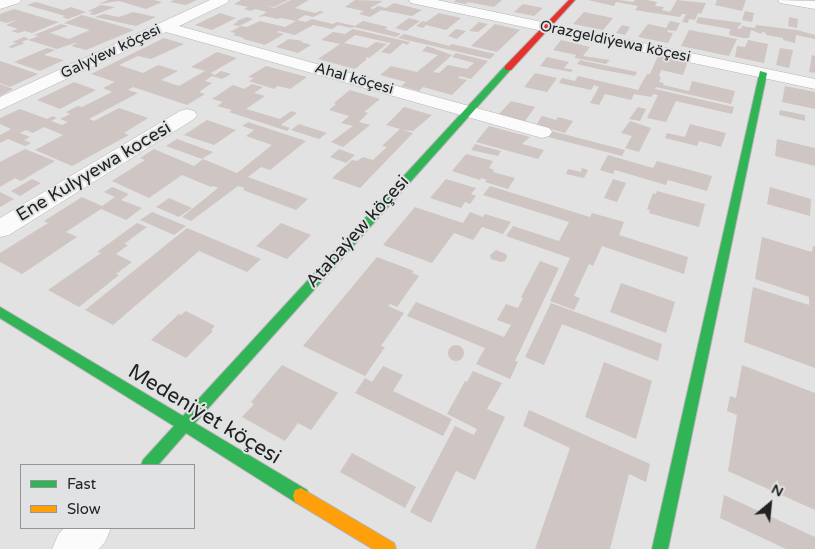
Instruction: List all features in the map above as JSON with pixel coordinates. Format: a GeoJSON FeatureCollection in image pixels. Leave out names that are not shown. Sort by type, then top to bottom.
{"type":"FeatureCollection","features":[{"type":"Feature","properties":{"kind":"street"},"geometry":{"type":"LineString","coordinates":[[0,5],[14,0]]}},
{"type":"Feature","properties":{"kind":"street","name":"Galyýew köçesi"},"geometry":{"type":"LineString","coordinates":[[0,104],[222,0]]}},
{"type":"Feature","properties":{"kind":"street","name":"Orazgeldiýewa köçesi"},"geometry":{"type":"LineString","coordinates":[[416,0],[815,84]]}},
{"type":"Feature","properties":{"kind":"street","name":"Atabaýew köçesi"},"geometry":{"type":"LineString","coordinates":[[149,464],[467,111],[572,0]]}},
{"type":"Feature","properties":{"kind":"street"},"geometry":{"type":"LineString","coordinates":[[785,0],[815,5]]}},
{"type":"Feature","properties":{"kind":"street","name":"Ahal köçesi"},"geometry":{"type":"LineString","coordinates":[[165,27],[542,132]]}},
{"type":"Feature","properties":{"kind":"street"},"geometry":{"type":"LineString","coordinates":[[660,549],[763,73]]}},
{"type":"Feature","properties":{"kind":"street","name":"Ene Kulyyewa kocesi"},"geometry":{"type":"LineString","coordinates":[[0,229],[187,115]]}},
{"type":"Feature","properties":{"kind":"street","name":"Medeniýet köçesi"},"geometry":{"type":"LineString","coordinates":[[0,312],[183,426],[388,549]]}},
{"type":"Feature","properties":{"kind":"street"},"geometry":{"type":"LineString","coordinates":[[72,549],[91,529]]}},
{"type":"Feature","properties":{"kind":"building"},"geometry":{"type":"Polygon","coordinates":[[[108,0],[154,0],[162,2],[146,9],[119,1],[99,4],[108,0]]]}},
{"type":"Feature","properties":{"kind":"building"},"geometry":{"type":"Polygon","coordinates":[[[174,0],[197,0],[186,5],[170,2],[174,0]]]}},
{"type":"Feature","properties":{"kind":"building"},"geometry":{"type":"Polygon","coordinates":[[[241,0],[288,0],[274,7],[265,5],[274,8],[291,0],[309,0],[295,8],[315,13],[324,12],[313,17],[305,15],[297,20],[306,22],[312,19],[333,24],[337,22],[355,26],[363,21],[388,27],[385,29],[401,34],[396,37],[354,27],[338,25],[332,29],[313,25],[295,35],[276,32],[284,34],[265,45],[243,39],[233,35],[236,33],[230,32],[241,26],[247,27],[260,21],[285,27],[296,21],[265,16],[258,17],[267,12],[255,9],[251,11],[244,9],[248,7],[234,4],[241,0]]]}},
{"type":"Feature","properties":{"kind":"building"},"geometry":{"type":"Polygon","coordinates":[[[355,0],[383,1],[370,8],[373,9],[378,6],[386,8],[394,3],[422,10],[412,16],[381,10],[370,17],[359,14],[364,11],[345,7],[355,0]]]}},
{"type":"Feature","properties":{"kind":"building"},"geometry":{"type":"Polygon","coordinates":[[[456,0],[502,0],[494,7],[468,2],[466,4],[454,2],[456,0]]]}},
{"type":"Feature","properties":{"kind":"building"},"geometry":{"type":"Polygon","coordinates":[[[588,0],[633,2],[635,0],[646,0],[657,2],[655,6],[664,7],[662,10],[670,12],[677,0],[706,3],[701,14],[698,13],[695,20],[689,19],[688,23],[682,22],[686,14],[682,14],[680,17],[635,10],[638,6],[616,2],[614,6],[588,0]]]}},
{"type":"Feature","properties":{"kind":"building"},"geometry":{"type":"Polygon","coordinates":[[[717,0],[746,0],[742,11],[715,5],[717,0]]]}},
{"type":"Feature","properties":{"kind":"building"},"geometry":{"type":"Polygon","coordinates":[[[36,2],[63,10],[71,7],[86,12],[68,19],[62,17],[65,16],[27,5],[36,2]]]}},
{"type":"Feature","properties":{"kind":"building"},"geometry":{"type":"Polygon","coordinates":[[[523,4],[543,8],[534,16],[514,12],[523,4]]]}},
{"type":"Feature","properties":{"kind":"building"},"geometry":{"type":"Polygon","coordinates":[[[101,5],[115,7],[94,15],[89,14],[93,12],[88,11],[101,5]]]}},
{"type":"Feature","properties":{"kind":"building"},"geometry":{"type":"Polygon","coordinates":[[[14,9],[59,22],[32,33],[11,31],[18,29],[6,25],[17,20],[6,23],[0,21],[0,14],[14,9]]]}},
{"type":"Feature","properties":{"kind":"building"},"geometry":{"type":"Polygon","coordinates":[[[745,11],[754,13],[752,22],[742,20],[745,11]]]}},
{"type":"Feature","properties":{"kind":"building"},"geometry":{"type":"Polygon","coordinates":[[[133,12],[156,17],[136,26],[95,17],[104,14],[119,17],[133,12]]]}},
{"type":"Feature","properties":{"kind":"building"},"geometry":{"type":"Polygon","coordinates":[[[584,12],[613,18],[603,30],[573,24],[584,12]]]}},
{"type":"Feature","properties":{"kind":"building"},"geometry":{"type":"Polygon","coordinates":[[[220,13],[236,18],[212,30],[195,25],[220,13]]]}},
{"type":"Feature","properties":{"kind":"building"},"geometry":{"type":"Polygon","coordinates":[[[439,13],[461,18],[446,30],[426,25],[423,28],[416,26],[423,21],[426,22],[439,13]]]}},
{"type":"Feature","properties":{"kind":"building"},"geometry":{"type":"Polygon","coordinates":[[[82,15],[134,30],[86,50],[71,46],[77,43],[57,49],[28,40],[39,36],[34,35],[61,24],[68,26],[50,33],[69,39],[90,30],[64,23],[82,15]]]}},
{"type":"Feature","properties":{"kind":"building"},"geometry":{"type":"Polygon","coordinates":[[[247,17],[253,19],[239,26],[233,25],[239,20],[247,17]]]}},
{"type":"Feature","properties":{"kind":"building"},"geometry":{"type":"Polygon","coordinates":[[[698,17],[742,23],[737,28],[741,29],[742,26],[755,28],[756,25],[797,30],[815,35],[815,39],[796,35],[795,43],[751,30],[749,38],[743,38],[729,35],[730,29],[696,23],[698,17]]]}},
{"type":"Feature","properties":{"kind":"building"},"geometry":{"type":"Polygon","coordinates":[[[789,17],[798,19],[797,28],[788,26],[789,17]]]}},
{"type":"Feature","properties":{"kind":"building"},"geometry":{"type":"Polygon","coordinates":[[[409,18],[420,21],[406,31],[395,28],[409,18]]]}},
{"type":"Feature","properties":{"kind":"building"},"geometry":{"type":"Polygon","coordinates":[[[670,21],[680,23],[676,31],[668,30],[667,32],[673,33],[668,43],[638,37],[648,24],[666,28],[670,21]]]}},
{"type":"Feature","properties":{"kind":"building"},"geometry":{"type":"Polygon","coordinates":[[[479,22],[488,24],[478,32],[469,31],[479,22]]]}},
{"type":"Feature","properties":{"kind":"building"},"geometry":{"type":"Polygon","coordinates":[[[495,24],[520,30],[497,52],[471,46],[495,24]]]}},
{"type":"Feature","properties":{"kind":"building"},"geometry":{"type":"Polygon","coordinates":[[[622,25],[630,27],[625,35],[616,33],[622,25]]]}},
{"type":"Feature","properties":{"kind":"building"},"geometry":{"type":"Polygon","coordinates":[[[353,29],[410,42],[407,45],[403,43],[390,54],[381,52],[391,43],[355,35],[344,43],[367,48],[376,42],[387,44],[369,58],[367,57],[355,69],[318,59],[340,44],[321,40],[333,32],[345,34],[353,29]]]}},
{"type":"Feature","properties":{"kind":"building"},"geometry":{"type":"Polygon","coordinates":[[[456,29],[466,31],[457,39],[448,36],[456,29]]]}},
{"type":"Feature","properties":{"kind":"building"},"geometry":{"type":"Polygon","coordinates":[[[689,30],[737,39],[729,56],[681,46],[689,30]]]}},
{"type":"Feature","properties":{"kind":"building"},"geometry":{"type":"Polygon","coordinates":[[[404,34],[449,46],[452,44],[495,54],[490,59],[398,38],[404,34]]]}},
{"type":"Feature","properties":{"kind":"building"},"geometry":{"type":"Polygon","coordinates":[[[24,37],[29,39],[21,42],[25,43],[12,48],[8,47],[17,43],[12,42],[24,37]]]}},
{"type":"Feature","properties":{"kind":"building"},"geometry":{"type":"Polygon","coordinates":[[[164,38],[184,44],[151,59],[138,56],[119,65],[143,73],[158,65],[178,71],[161,80],[179,86],[205,71],[191,67],[217,52],[237,58],[211,73],[215,75],[221,71],[231,74],[222,79],[212,76],[205,81],[212,83],[199,92],[205,94],[187,105],[133,87],[128,90],[138,93],[89,119],[94,121],[119,108],[148,118],[124,133],[129,135],[72,166],[35,150],[63,135],[44,127],[33,133],[26,130],[20,133],[30,137],[24,140],[31,143],[25,146],[8,139],[0,143],[0,135],[11,129],[0,124],[0,118],[20,109],[47,119],[53,116],[57,118],[51,121],[62,125],[68,122],[60,119],[70,114],[66,112],[78,106],[82,107],[112,92],[103,88],[115,82],[91,74],[164,38]]]}},
{"type":"Feature","properties":{"kind":"building"},"geometry":{"type":"Polygon","coordinates":[[[289,39],[303,41],[301,42],[311,45],[298,53],[276,47],[289,39]]]}},
{"type":"Feature","properties":{"kind":"building"},"geometry":{"type":"Polygon","coordinates":[[[561,40],[590,47],[583,56],[610,60],[606,64],[575,58],[576,55],[553,50],[561,40]]]}},
{"type":"Feature","properties":{"kind":"building"},"geometry":{"type":"Polygon","coordinates":[[[748,40],[768,44],[764,63],[735,57],[737,46],[745,47],[748,40]]]}},
{"type":"Feature","properties":{"kind":"building"},"geometry":{"type":"Polygon","coordinates":[[[427,46],[452,55],[433,72],[439,73],[448,65],[467,69],[474,63],[452,57],[456,53],[488,61],[471,79],[460,76],[458,78],[467,80],[452,95],[423,87],[419,91],[401,86],[406,82],[380,75],[391,66],[417,72],[438,55],[422,51],[427,46]]]}},
{"type":"Feature","properties":{"kind":"building"},"geometry":{"type":"Polygon","coordinates":[[[47,48],[55,50],[44,55],[64,60],[40,71],[14,62],[47,48]]]}},
{"type":"Feature","properties":{"kind":"building"},"geometry":{"type":"Polygon","coordinates":[[[780,48],[793,50],[789,68],[776,65],[780,48]]]}},
{"type":"Feature","properties":{"kind":"building"},"geometry":{"type":"Polygon","coordinates":[[[812,55],[815,56],[815,73],[809,72],[812,55]]]}},
{"type":"Feature","properties":{"kind":"building"},"geometry":{"type":"Polygon","coordinates":[[[658,56],[688,61],[683,75],[661,70],[659,82],[664,83],[663,85],[689,91],[692,81],[735,91],[731,104],[656,87],[655,89],[734,107],[732,114],[676,101],[666,122],[647,118],[658,95],[653,94],[651,97],[634,94],[631,100],[605,94],[599,105],[590,103],[599,87],[594,85],[591,90],[559,83],[562,78],[575,81],[578,76],[638,90],[647,74],[650,74],[658,56]]]}},
{"type":"Feature","properties":{"kind":"building"},"geometry":{"type":"Polygon","coordinates":[[[547,57],[569,62],[564,68],[573,70],[571,72],[540,66],[547,57]]]}},
{"type":"Feature","properties":{"kind":"building"},"geometry":{"type":"Polygon","coordinates":[[[580,60],[637,72],[635,76],[598,69],[577,64],[580,60]]]}},
{"type":"Feature","properties":{"kind":"building"},"geometry":{"type":"Polygon","coordinates":[[[0,61],[38,74],[10,87],[0,83],[0,61]]]}},
{"type":"Feature","properties":{"kind":"building"},"geometry":{"type":"Polygon","coordinates":[[[266,66],[307,77],[290,89],[278,86],[274,89],[249,81],[254,78],[248,77],[266,66]]]}},
{"type":"Feature","properties":{"kind":"building"},"geometry":{"type":"Polygon","coordinates":[[[535,73],[557,78],[547,92],[524,87],[535,73]]]}},
{"type":"Feature","properties":{"kind":"building"},"geometry":{"type":"Polygon","coordinates":[[[74,82],[96,90],[60,109],[37,100],[74,82]]]}},
{"type":"Feature","properties":{"kind":"building"},"geometry":{"type":"Polygon","coordinates":[[[0,84],[13,89],[0,96],[0,84]]]}},
{"type":"Feature","properties":{"kind":"building"},"geometry":{"type":"Polygon","coordinates":[[[252,84],[263,87],[254,93],[265,96],[246,109],[280,119],[291,111],[297,113],[281,125],[290,128],[287,131],[229,112],[232,110],[217,106],[223,102],[212,99],[233,85],[244,89],[252,84]]]}},
{"type":"Feature","properties":{"kind":"building"},"geometry":{"type":"Polygon","coordinates":[[[785,86],[815,92],[815,109],[782,102],[785,86]]]}},
{"type":"Feature","properties":{"kind":"building"},"geometry":{"type":"Polygon","coordinates":[[[350,90],[380,99],[364,112],[368,113],[359,122],[370,125],[343,147],[331,142],[353,126],[341,123],[349,116],[329,110],[336,104],[334,103],[350,90]]]}},
{"type":"Feature","properties":{"kind":"building"},"geometry":{"type":"Polygon","coordinates":[[[511,101],[535,107],[525,121],[499,114],[511,101]]]}},
{"type":"Feature","properties":{"kind":"building"},"geometry":{"type":"Polygon","coordinates":[[[404,107],[432,115],[413,131],[403,130],[413,133],[360,188],[332,178],[352,160],[357,161],[363,157],[373,160],[387,147],[382,146],[400,129],[386,125],[404,107]]]}},
{"type":"Feature","properties":{"kind":"building"},"geometry":{"type":"Polygon","coordinates":[[[638,107],[646,109],[640,121],[629,119],[638,107]]]}},
{"type":"Feature","properties":{"kind":"building"},"geometry":{"type":"Polygon","coordinates":[[[780,110],[805,115],[805,121],[779,115],[780,110]]]}},
{"type":"Feature","properties":{"kind":"building"},"geometry":{"type":"Polygon","coordinates":[[[542,116],[556,120],[558,117],[573,121],[565,133],[536,125],[542,116]]]}},
{"type":"Feature","properties":{"kind":"building"},"geometry":{"type":"Polygon","coordinates":[[[207,120],[236,130],[214,145],[184,135],[207,120]]]}},
{"type":"Feature","properties":{"kind":"building"},"geometry":{"type":"Polygon","coordinates":[[[630,121],[651,128],[639,152],[625,148],[632,136],[621,133],[630,121]]]}},
{"type":"Feature","properties":{"kind":"building"},"geometry":{"type":"Polygon","coordinates":[[[248,122],[306,141],[270,170],[261,167],[248,177],[308,199],[296,210],[243,190],[245,188],[238,186],[191,221],[182,217],[218,188],[182,175],[149,198],[112,181],[145,160],[140,158],[154,149],[194,166],[203,159],[237,173],[272,145],[246,136],[254,130],[242,126],[248,122]]]}},
{"type":"Feature","properties":{"kind":"building"},"geometry":{"type":"Polygon","coordinates":[[[299,124],[327,133],[319,139],[291,130],[299,124]]]}},
{"type":"Feature","properties":{"kind":"building"},"geometry":{"type":"Polygon","coordinates":[[[690,124],[726,133],[721,147],[699,141],[697,146],[665,138],[667,133],[685,137],[690,124]]]}},
{"type":"Feature","properties":{"kind":"building"},"geometry":{"type":"Polygon","coordinates":[[[489,126],[530,137],[522,144],[544,150],[538,159],[476,142],[489,126]]]}},
{"type":"Feature","properties":{"kind":"building"},"geometry":{"type":"Polygon","coordinates":[[[552,131],[625,150],[622,156],[548,137],[552,131]]]}},
{"type":"Feature","properties":{"kind":"building"},"geometry":{"type":"Polygon","coordinates":[[[177,139],[213,152],[202,159],[166,146],[177,139]]]}},
{"type":"Feature","properties":{"kind":"building"},"geometry":{"type":"Polygon","coordinates":[[[777,139],[815,148],[815,166],[775,156],[777,139]]]}},
{"type":"Feature","properties":{"kind":"building"},"geometry":{"type":"Polygon","coordinates":[[[475,144],[501,151],[498,156],[471,150],[475,144]]]}},
{"type":"Feature","properties":{"kind":"building"},"geometry":{"type":"Polygon","coordinates":[[[25,149],[55,161],[21,181],[15,178],[0,187],[0,162],[25,149]]]}},
{"type":"Feature","properties":{"kind":"building"},"geometry":{"type":"Polygon","coordinates":[[[339,149],[355,155],[346,163],[330,157],[339,149]]]}},
{"type":"Feature","properties":{"kind":"building"},"geometry":{"type":"Polygon","coordinates":[[[466,154],[493,161],[489,168],[494,170],[493,172],[515,178],[508,189],[485,182],[487,180],[481,178],[480,180],[452,171],[466,154]]]}},
{"type":"Feature","properties":{"kind":"building"},"geometry":{"type":"Polygon","coordinates":[[[608,155],[653,168],[657,161],[712,176],[707,191],[668,180],[666,185],[615,170],[613,174],[600,170],[608,155]]]}},
{"type":"Feature","properties":{"kind":"building"},"geometry":{"type":"Polygon","coordinates":[[[582,168],[588,170],[584,178],[566,174],[568,169],[581,172],[582,168]]]}},
{"type":"Feature","properties":{"kind":"building"},"geometry":{"type":"Polygon","coordinates":[[[32,179],[41,183],[20,196],[11,191],[32,179]]]}},
{"type":"Feature","properties":{"kind":"building"},"geometry":{"type":"Polygon","coordinates":[[[446,179],[476,188],[471,194],[476,196],[470,204],[465,202],[461,208],[430,198],[446,179]]]}},
{"type":"Feature","properties":{"kind":"building"},"geometry":{"type":"Polygon","coordinates":[[[613,179],[626,183],[617,202],[604,198],[613,179]]]}},
{"type":"Feature","properties":{"kind":"building"},"geometry":{"type":"Polygon","coordinates":[[[490,186],[590,217],[592,213],[624,222],[619,235],[688,257],[684,274],[602,246],[593,266],[589,264],[574,296],[580,298],[574,310],[550,301],[570,258],[506,236],[513,226],[559,241],[569,222],[483,195],[490,186]]]}},
{"type":"Feature","properties":{"kind":"building"},"geometry":{"type":"Polygon","coordinates":[[[112,187],[129,194],[121,200],[142,208],[126,220],[101,209],[66,232],[77,237],[22,274],[0,262],[0,253],[48,223],[44,221],[82,197],[102,206],[115,197],[104,192],[112,187]]]}},
{"type":"Feature","properties":{"kind":"building"},"geometry":{"type":"Polygon","coordinates":[[[770,187],[811,199],[810,216],[767,204],[770,187]]]}},
{"type":"Feature","properties":{"kind":"building"},"geometry":{"type":"Polygon","coordinates":[[[657,191],[705,204],[699,227],[649,213],[650,210],[647,209],[653,193],[656,194],[657,191]]]}},
{"type":"Feature","properties":{"kind":"building"},"geometry":{"type":"Polygon","coordinates":[[[0,192],[14,199],[0,207],[0,192]]]}},
{"type":"Feature","properties":{"kind":"building"},"geometry":{"type":"Polygon","coordinates":[[[169,198],[192,208],[179,217],[156,207],[169,198]]]}},
{"type":"Feature","properties":{"kind":"building"},"geometry":{"type":"Polygon","coordinates":[[[415,207],[463,223],[470,212],[483,217],[485,214],[511,222],[503,234],[482,227],[473,240],[454,233],[432,263],[383,245],[415,207]]]}},
{"type":"Feature","properties":{"kind":"building"},"geometry":{"type":"Polygon","coordinates":[[[152,212],[186,226],[174,235],[140,220],[152,212]]]}},
{"type":"Feature","properties":{"kind":"building"},"geometry":{"type":"Polygon","coordinates":[[[137,223],[147,227],[124,244],[128,245],[116,254],[132,262],[79,307],[48,290],[101,253],[97,252],[137,223]]]}},
{"type":"Feature","properties":{"kind":"building"},"geometry":{"type":"Polygon","coordinates":[[[281,223],[311,235],[287,259],[256,246],[281,223]]]}},
{"type":"Feature","properties":{"kind":"building"},"geometry":{"type":"Polygon","coordinates":[[[187,228],[261,259],[247,272],[199,251],[113,325],[85,310],[187,228]]]}},
{"type":"Feature","properties":{"kind":"building"},"geometry":{"type":"Polygon","coordinates":[[[762,237],[812,252],[813,246],[815,246],[815,368],[744,342],[753,287],[809,305],[809,297],[755,279],[762,237]]]}},
{"type":"Feature","properties":{"kind":"building"},"geometry":{"type":"Polygon","coordinates":[[[496,250],[506,254],[505,261],[501,262],[491,259],[490,255],[496,250]]]}},
{"type":"Feature","properties":{"kind":"building"},"geometry":{"type":"Polygon","coordinates":[[[377,257],[414,271],[412,273],[419,276],[397,307],[390,304],[388,306],[404,313],[381,346],[385,347],[365,376],[303,346],[377,257]]]}},
{"type":"Feature","properties":{"kind":"building"},"geometry":{"type":"Polygon","coordinates":[[[540,261],[559,268],[515,361],[518,362],[510,379],[476,364],[485,348],[407,316],[416,302],[504,337],[511,325],[497,320],[506,304],[518,308],[523,298],[521,297],[540,261]]]}},
{"type":"Feature","properties":{"kind":"building"},"geometry":{"type":"Polygon","coordinates":[[[621,283],[675,302],[666,333],[610,312],[621,283]]]}},
{"type":"Feature","properties":{"kind":"building"},"geometry":{"type":"Polygon","coordinates":[[[551,303],[662,344],[658,361],[562,324],[544,365],[525,357],[551,303]]]}},
{"type":"Feature","properties":{"kind":"building"},"geometry":{"type":"Polygon","coordinates":[[[186,311],[215,326],[211,330],[213,331],[186,358],[151,340],[179,314],[181,315],[186,311]]]}},
{"type":"Feature","properties":{"kind":"building"},"geometry":{"type":"Polygon","coordinates":[[[453,345],[459,345],[464,350],[462,359],[453,361],[448,356],[448,350],[453,345]]]}},
{"type":"Feature","properties":{"kind":"building"},"geometry":{"type":"Polygon","coordinates":[[[604,362],[652,381],[636,439],[585,417],[604,362]]]}},
{"type":"Feature","properties":{"kind":"building"},"geometry":{"type":"Polygon","coordinates":[[[282,365],[338,393],[311,430],[298,423],[285,441],[242,417],[254,404],[251,402],[282,365]]]}},
{"type":"Feature","properties":{"kind":"building"},"geometry":{"type":"Polygon","coordinates":[[[742,365],[815,393],[815,510],[728,471],[737,415],[727,411],[730,396],[736,398],[742,365]]]}},
{"type":"Feature","properties":{"kind":"building"},"geometry":{"type":"Polygon","coordinates":[[[383,366],[403,375],[393,391],[452,419],[443,436],[355,393],[365,378],[372,382],[383,366]]]}},
{"type":"Feature","properties":{"kind":"building"},"geometry":{"type":"Polygon","coordinates":[[[473,371],[502,383],[487,409],[505,417],[475,480],[456,471],[431,523],[410,512],[455,426],[474,435],[477,429],[447,414],[465,381],[467,382],[473,371]]]}},
{"type":"Feature","properties":{"kind":"building"},"geometry":{"type":"Polygon","coordinates":[[[529,410],[650,464],[646,482],[629,474],[610,549],[535,549],[570,448],[523,426],[529,410]]]}},
{"type":"Feature","properties":{"kind":"building"},"geometry":{"type":"Polygon","coordinates":[[[352,453],[416,487],[405,508],[340,472],[352,453]]]}},
{"type":"Feature","properties":{"kind":"building"},"geometry":{"type":"Polygon","coordinates":[[[724,495],[815,537],[815,549],[786,549],[720,518],[724,495]]]}},
{"type":"Feature","properties":{"kind":"traffic: fast"},"geometry":{"type":"LineString","coordinates":[[149,464],[508,68]]}},
{"type":"Feature","properties":{"kind":"traffic: fast"},"geometry":{"type":"LineString","coordinates":[[660,549],[763,73]]}},
{"type":"Feature","properties":{"kind":"traffic: fast"},"geometry":{"type":"LineString","coordinates":[[0,312],[301,496]]}},
{"type":"Feature","properties":{"kind":"traffic: slow"},"geometry":{"type":"LineString","coordinates":[[301,496],[388,549]]}},
{"type":"Feature","properties":{"kind":"traffic: jam"},"geometry":{"type":"LineString","coordinates":[[508,68],[572,0]]}}]}
